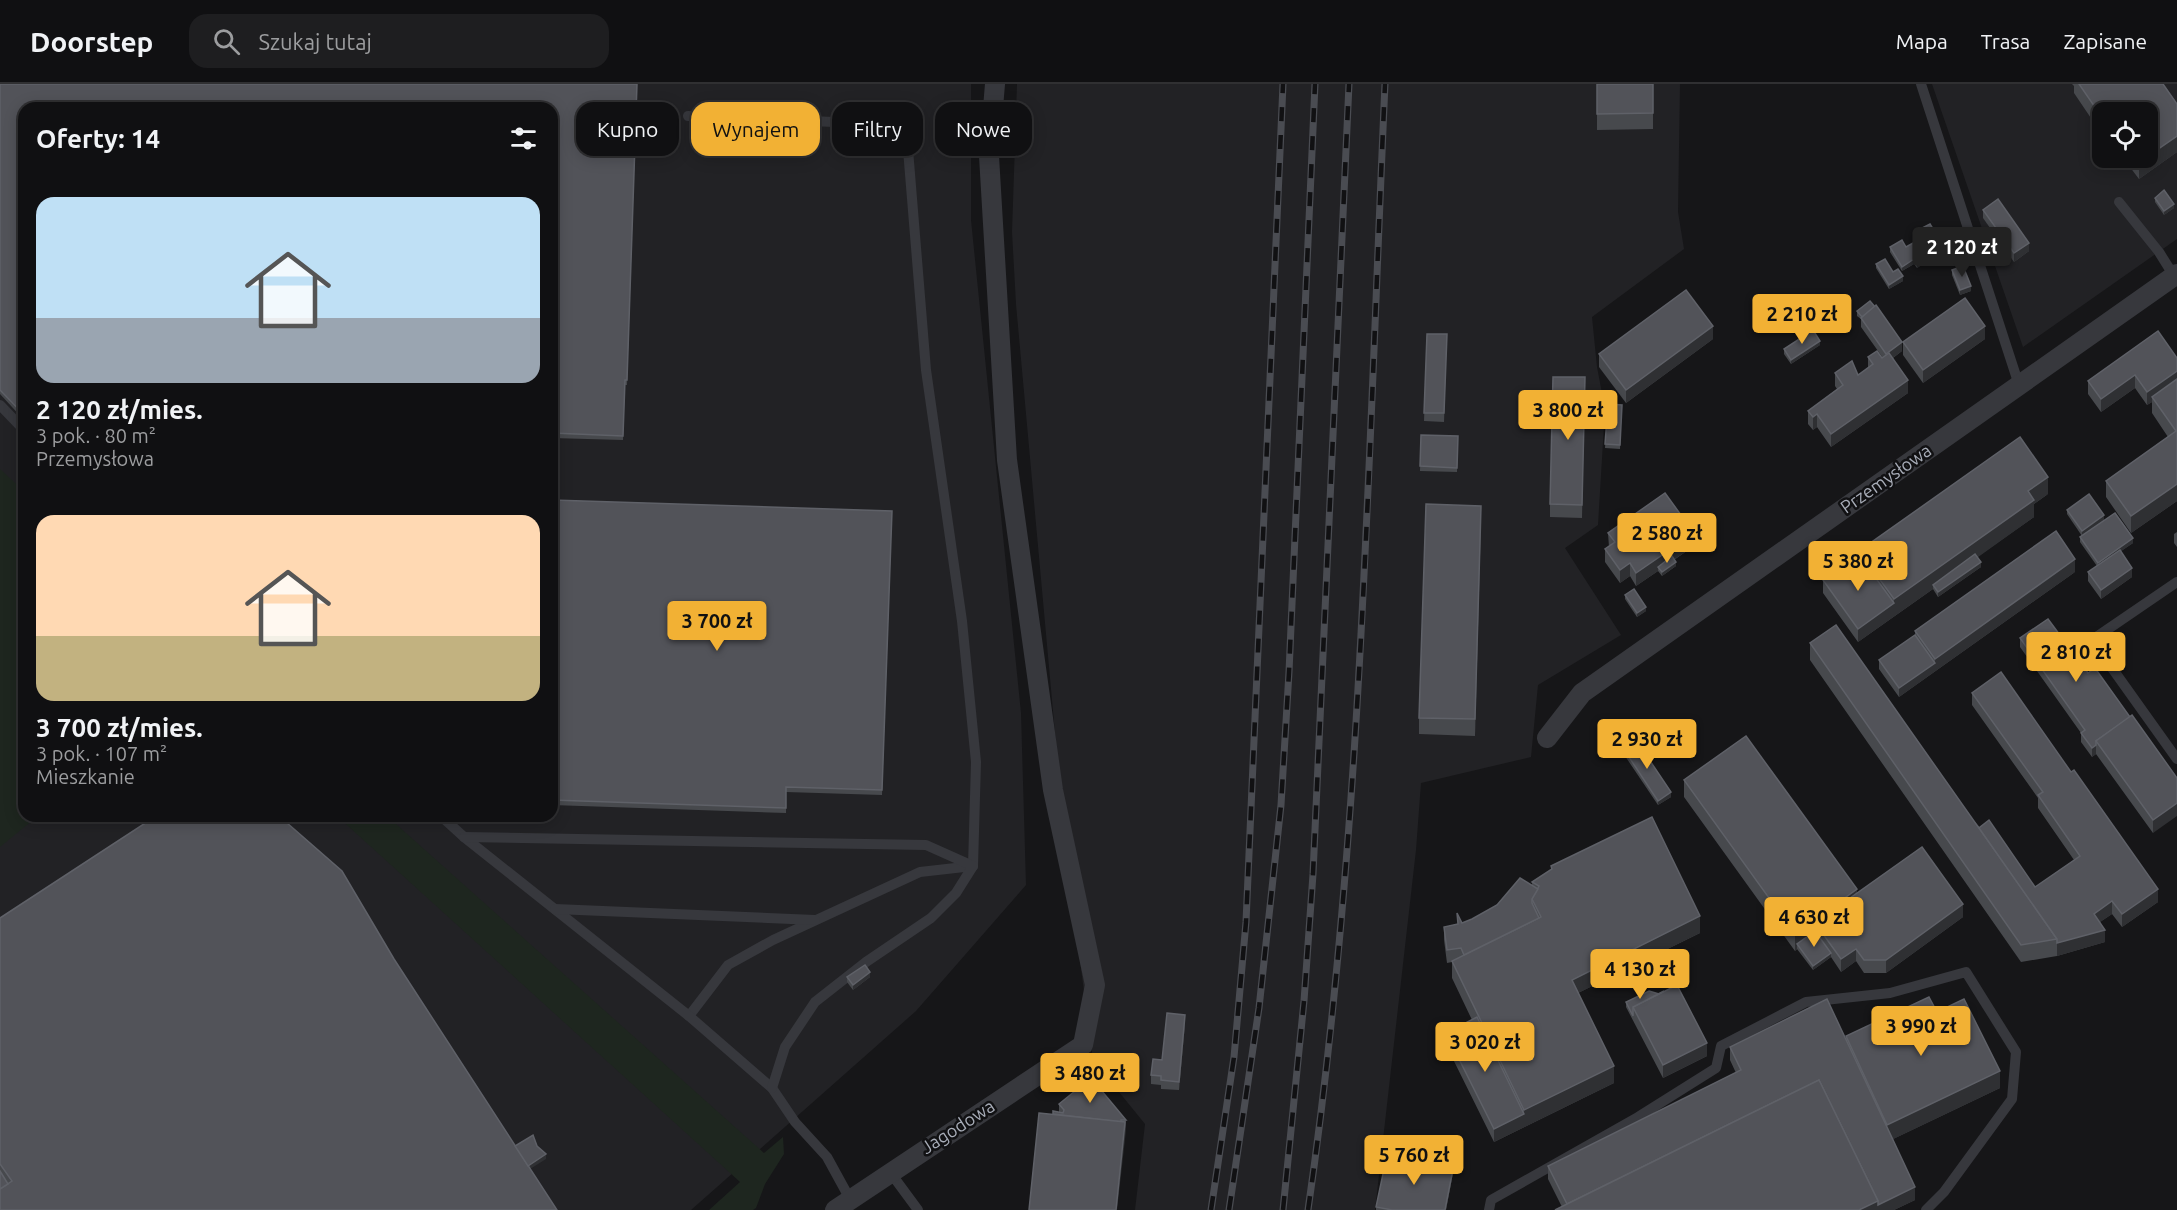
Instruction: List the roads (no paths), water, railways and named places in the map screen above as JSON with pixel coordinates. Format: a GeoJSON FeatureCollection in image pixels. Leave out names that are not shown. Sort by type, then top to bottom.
{"type":"FeatureCollection","features":[{"type":"Feature","properties":{"kind":"street","name":"Jagodowa"},"geometry":{"type":"LineString","coordinates":[[842,1204],[1083,1046],[1095,985],[1053,790],[1007,460],[990,156],[995,84]]}},
{"type":"Feature","properties":{"kind":"street","name":"Przemysłowa"},"geometry":{"type":"LineString","coordinates":[[1547,738],[1582,693],[2176,275]]}},
{"type":"Feature","properties":{"kind":"lane"},"geometry":{"type":"LineString","coordinates":[[1921,84],[2019,385]]}},
{"type":"Feature","properties":{"kind":"lane"},"geometry":{"type":"LineString","coordinates":[[687,116],[906,125],[926,370],[962,621],[976,762],[973,866],[956,893],[931,918],[866,962],[815,1002],[785,1047],[772,1088]]}},
{"type":"Feature","properties":{"kind":"lane"},"geometry":{"type":"LineString","coordinates":[[2119,202],[2176,275]]}},
{"type":"Feature","properties":{"kind":"lane"},"geometry":{"type":"LineString","coordinates":[[0,405],[18,424]]}},
{"type":"Feature","properties":{"kind":"lane"},"geometry":{"type":"LineString","coordinates":[[2177,582],[2092,640],[2177,759]]}},
{"type":"Feature","properties":{"kind":"lane"},"geometry":{"type":"LineString","coordinates":[[448,822],[689,1016],[772,1088],[795,1122],[827,1157],[842,1204]]}},
{"type":"Feature","properties":{"kind":"lane"},"geometry":{"type":"LineString","coordinates":[[464,837],[926,845],[973,866]]}},
{"type":"Feature","properties":{"kind":"lane"},"geometry":{"type":"LineString","coordinates":[[689,1016],[728,965],[773,940],[920,872],[973,866]]}},
{"type":"Feature","properties":{"kind":"lane"},"geometry":{"type":"LineString","coordinates":[[555,909],[819,920]]}},
{"type":"Feature","properties":{"kind":"lane"},"geometry":{"type":"LineString","coordinates":[[1489,1210],[1491,1200],[1638,1117],[1716,1068],[1721,1046],[1806,1002],[1890,993],[1966,972],[2016,1052],[2012,1100],[1944,1192],[1926,1210]]}},
{"type":"Feature","properties":{"kind":"lane"},"geometry":{"type":"LineString","coordinates":[[890,1172],[918,1210]]}},
{"type":"Feature","properties":{"kind":"railway"},"geometry":{"type":"LineString","coordinates":[[1211,1210],[1234,1057],[1246,922],[1283,84]]}},
{"type":"Feature","properties":{"kind":"railway"},"geometry":{"type":"LineString","coordinates":[[1229,1210],[1259,1008],[1281,805],[1315,84]]}},
{"type":"Feature","properties":{"kind":"railway"},"geometry":{"type":"LineString","coordinates":[[1283,1210],[1304,1001],[1313,874],[1349,84]]}},
{"type":"Feature","properties":{"kind":"railway"},"geometry":{"type":"LineString","coordinates":[[1308,1210],[1326,1070],[1352,789],[1385,84]]}}]}
